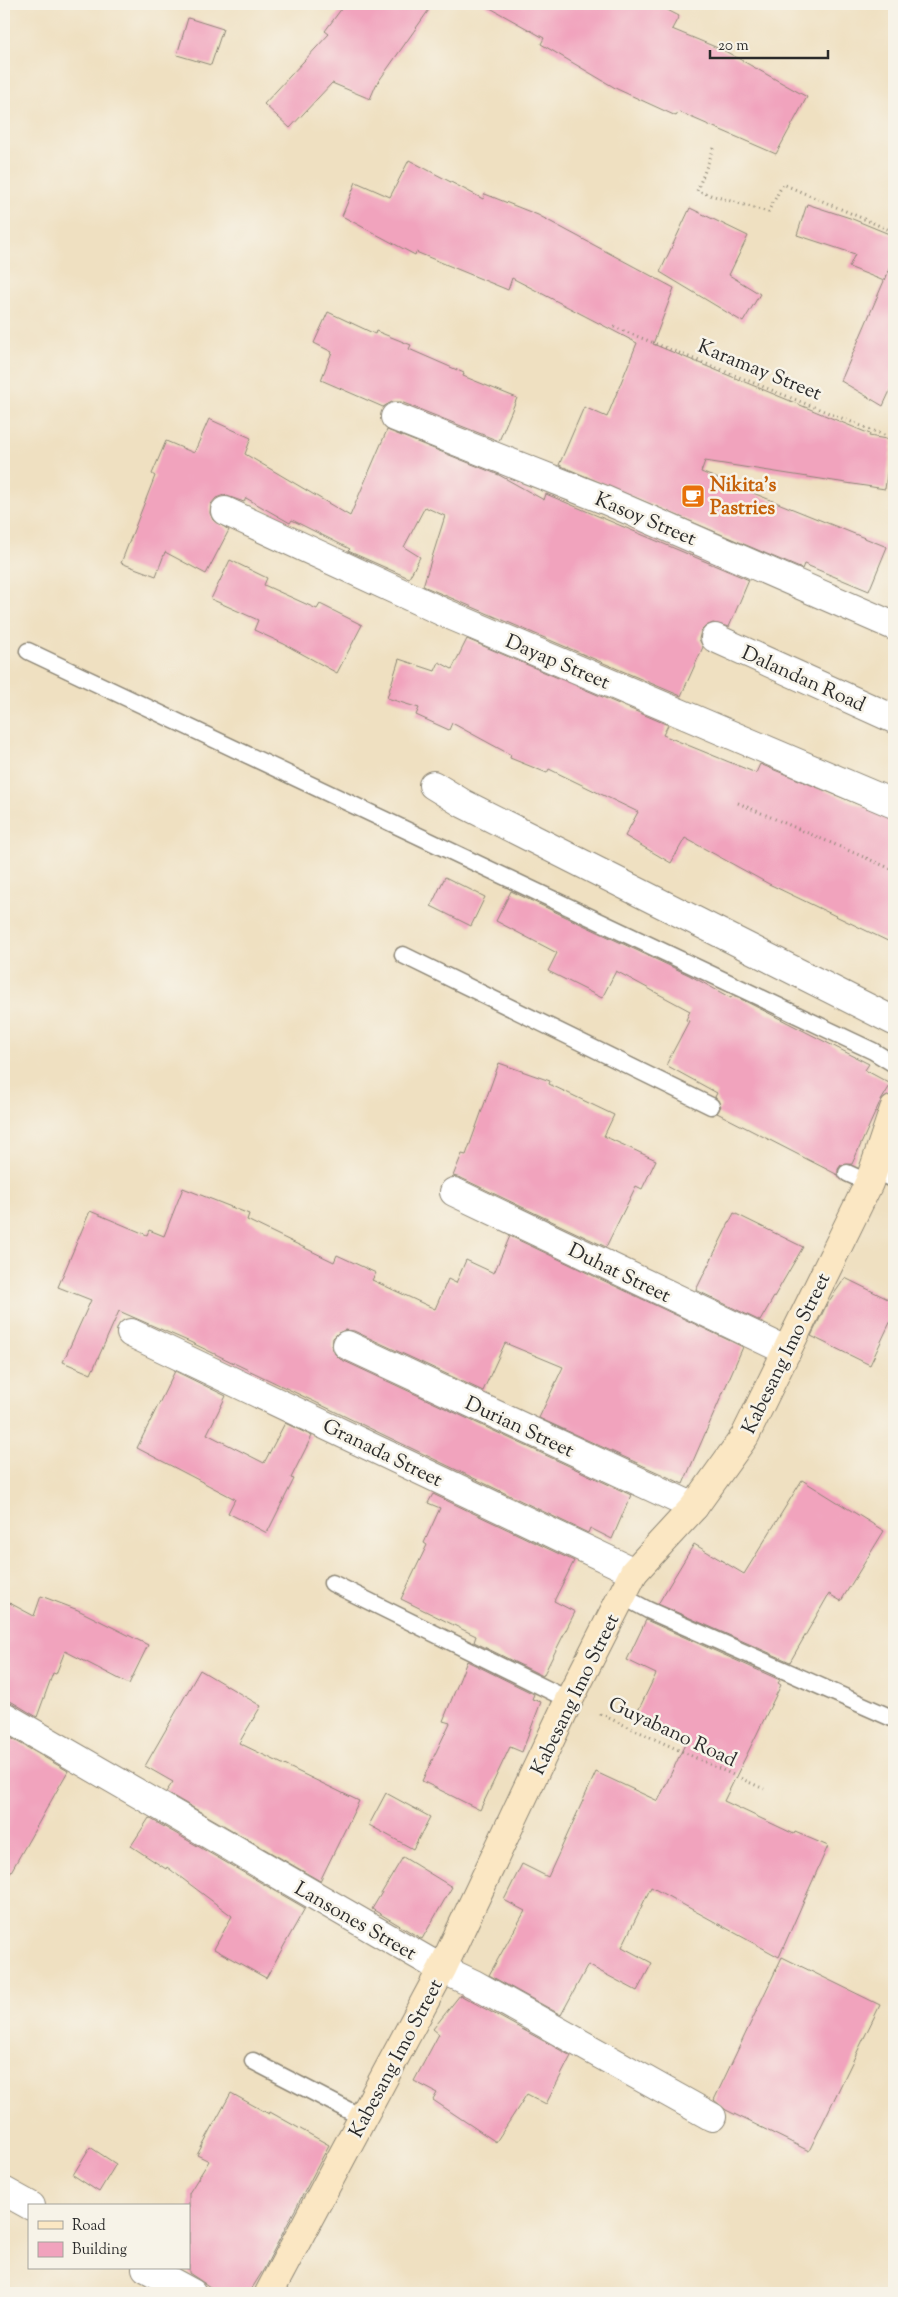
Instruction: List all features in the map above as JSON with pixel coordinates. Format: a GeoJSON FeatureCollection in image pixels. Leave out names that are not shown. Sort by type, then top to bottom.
{"type":"FeatureCollection","features":[{"type":"Feature","properties":{"kind":"main road","name":"Kabesang Imo Street"},"geometry":{"type":"LineString","coordinates":[[269,2293],[442,1969],[569,1700],[634,1572],[694,1507],[745,1436],[871,1176],[894,1112]]}},
{"type":"Feature","properties":{"kind":"street","name":"Kasoy Street"},"geometry":{"type":"LineString","coordinates":[[395,417],[605,500],[894,626]]}},
{"type":"Feature","properties":{"kind":"street","name":"Dayap Street"},"geometry":{"type":"LineString","coordinates":[[225,511],[445,614],[894,804]]}},
{"type":"Feature","properties":{"kind":"street","name":"Dalandan Road"},"geometry":{"type":"LineString","coordinates":[[715,638],[894,719]]}},
{"type":"Feature","properties":{"kind":"street"},"geometry":{"type":"LineString","coordinates":[[433,785],[464,804],[894,1021]]}},
{"type":"Feature","properties":{"kind":"street","name":"Duhat Street"},"geometry":{"type":"LineString","coordinates":[[454,1192],[787,1351]]}},
{"type":"Feature","properties":{"kind":"street","name":"Granada Street"},"geometry":{"type":"LineString","coordinates":[[131,1333],[634,1572]]}},
{"type":"Feature","properties":{"kind":"street","name":"Durian Street"},"geometry":{"type":"LineString","coordinates":[[347,1345],[694,1507]]}},
{"type":"Feature","properties":{"kind":"street","name":"Lansones Street"},"geometry":{"type":"LineString","coordinates":[[4,1716],[442,1969],[474,1984],[712,2118]]}},
{"type":"Feature","properties":{"kind":"street"},"geometry":{"type":"LineString","coordinates":[[4,2191],[28,2204]]}},
{"type":"Feature","properties":{"kind":"street"},"geometry":{"type":"LineString","coordinates":[[150,2270],[192,2293]]}},
{"type":"Feature","properties":{"kind":"lane"},"geometry":{"type":"LineString","coordinates":[[28,651],[873,1051],[894,1064]]}},
{"type":"Feature","properties":{"kind":"lane"},"geometry":{"type":"LineString","coordinates":[[403,955],[712,1106]]}},
{"type":"Feature","properties":{"kind":"lane"},"geometry":{"type":"LineString","coordinates":[[332,1583],[569,1700]]}},
{"type":"Feature","properties":{"kind":"lane"},"geometry":{"type":"LineString","coordinates":[[622,1596],[648,1610],[894,1719]]}},
{"type":"Feature","properties":{"kind":"lane"},"geometry":{"type":"LineString","coordinates":[[253,2061],[363,2118]]}},
{"type":"Feature","properties":{"kind":"path"},"geometry":{"type":"LineString","coordinates":[[714,148],[697,191],[768,212],[783,184],[894,232]]}},
{"type":"Feature","properties":{"kind":"path","name":"Karamay Street"},"geometry":{"type":"LineString","coordinates":[[614,327],[894,439]]}},
{"type":"Feature","properties":{"kind":"path"},"geometry":{"type":"LineString","coordinates":[[738,804],[894,870]]}},
{"type":"Feature","properties":{"kind":"path","name":"Guyabano Road"},"geometry":{"type":"LineString","coordinates":[[569,1700],[764,1789]]}},
{"type":"Feature","properties":{"kind":"building"},"geometry":{"type":"Polygon","coordinates":[[[345,4],[433,4],[376,85],[370,99],[332,83],[290,128],[264,104],[329,34],[325,31],[345,4]]]}},
{"type":"Feature","properties":{"kind":"building"},"geometry":{"type":"Polygon","coordinates":[[[483,4],[656,4],[679,16],[672,29],[725,51],[807,97],[776,154],[679,112],[676,116],[617,89],[541,44],[544,38],[483,4]]]}},
{"type":"Feature","properties":{"kind":"building"},"geometry":{"type":"Polygon","coordinates":[[[188,18],[223,29],[211,65],[177,55],[188,18]]]}},
{"type":"Feature","properties":{"kind":"building"},"geometry":{"type":"Polygon","coordinates":[[[409,160],[483,199],[485,194],[538,215],[674,288],[653,344],[870,434],[869,436],[892,440],[885,489],[705,461],[701,472],[887,547],[869,591],[804,564],[802,569],[559,465],[584,407],[607,417],[637,343],[512,278],[508,290],[416,252],[415,255],[342,216],[356,182],[390,197],[409,160]]]}},
{"type":"Feature","properties":{"kind":"building"},"geometry":{"type":"Polygon","coordinates":[[[807,204],[850,218],[894,236],[894,256],[885,280],[894,258],[894,382],[883,406],[841,381],[884,281],[849,267],[855,254],[797,235],[807,204]]]}},
{"type":"Feature","properties":{"kind":"building"},"geometry":{"type":"Polygon","coordinates":[[[690,208],[748,236],[729,275],[760,294],[743,322],[660,272],[690,208]]]}},
{"type":"Feature","properties":{"kind":"building"},"geometry":{"type":"Polygon","coordinates":[[[328,312],[375,334],[376,331],[411,345],[409,349],[464,373],[463,376],[517,398],[499,441],[401,402],[392,402],[383,407],[321,380],[332,352],[314,343],[328,312]]]}},
{"type":"Feature","properties":{"kind":"building"},"geometry":{"type":"Polygon","coordinates":[[[209,419],[251,438],[245,454],[350,516],[387,430],[499,475],[544,500],[546,494],[749,580],[729,627],[713,623],[701,631],[699,639],[703,647],[681,696],[423,586],[445,516],[425,507],[404,547],[420,557],[409,578],[348,551],[350,549],[292,520],[290,523],[246,498],[244,502],[224,495],[216,498],[211,504],[210,513],[213,520],[229,530],[206,574],[165,552],[156,576],[121,563],[155,476],[152,474],[166,441],[194,453],[209,419]]]}},
{"type":"Feature","properties":{"kind":"building"},"geometry":{"type":"Polygon","coordinates":[[[230,560],[267,578],[264,585],[317,609],[320,604],[362,625],[337,673],[254,630],[258,620],[211,599],[230,560]]]}},
{"type":"Feature","properties":{"kind":"building"},"geometry":{"type":"Polygon","coordinates":[[[467,639],[668,725],[663,735],[756,773],[760,764],[894,819],[894,944],[769,884],[685,838],[671,863],[625,836],[638,812],[549,769],[547,773],[510,758],[511,755],[452,723],[449,730],[416,715],[419,708],[387,698],[399,659],[435,671],[439,662],[452,669],[467,639]]]}},
{"type":"Feature","properties":{"kind":"building"},"geometry":{"type":"Polygon","coordinates":[[[445,877],[485,897],[471,926],[431,906],[445,877]]]}},
{"type":"Feature","properties":{"kind":"building"},"geometry":{"type":"Polygon","coordinates":[[[511,891],[689,975],[731,998],[732,996],[741,999],[869,1064],[865,1070],[891,1084],[879,1104],[852,1164],[841,1165],[838,1169],[838,1175],[717,1113],[721,1106],[715,1097],[717,1093],[666,1065],[689,1021],[686,1020],[690,1011],[616,971],[602,998],[548,971],[557,953],[496,921],[511,891]]]}},
{"type":"Feature","properties":{"kind":"building"},"geometry":{"type":"Polygon","coordinates":[[[499,1063],[550,1081],[549,1084],[614,1115],[604,1136],[656,1160],[642,1189],[636,1186],[606,1247],[461,1178],[453,1176],[462,1154],[466,1155],[499,1063]]]}},
{"type":"Feature","properties":{"kind":"building"},"geometry":{"type":"Polygon","coordinates":[[[183,1188],[249,1214],[247,1220],[334,1262],[337,1255],[376,1273],[372,1280],[435,1309],[448,1279],[456,1283],[466,1260],[494,1273],[510,1236],[743,1347],[683,1484],[539,1418],[563,1367],[505,1343],[483,1391],[354,1331],[345,1330],[333,1338],[332,1347],[340,1359],[631,1495],[612,1539],[590,1528],[588,1533],[190,1342],[119,1311],[91,1374],[63,1362],[91,1300],[58,1287],[90,1211],[147,1235],[149,1230],[164,1236],[183,1188]]]}},
{"type":"Feature","properties":{"kind":"building"},"geometry":{"type":"Polygon","coordinates":[[[734,1213],[803,1247],[760,1321],[696,1290],[734,1213]]]}},
{"type":"Feature","properties":{"kind":"building"},"geometry":{"type":"Polygon","coordinates":[[[845,1278],[894,1302],[894,1314],[870,1365],[811,1336],[827,1304],[845,1278]]]}},
{"type":"Feature","properties":{"kind":"building"},"geometry":{"type":"Polygon","coordinates":[[[175,1371],[226,1396],[207,1434],[264,1463],[285,1423],[312,1436],[291,1478],[294,1479],[267,1533],[228,1513],[235,1499],[137,1448],[175,1371]]]}},
{"type":"Feature","properties":{"kind":"building"},"geometry":{"type":"Polygon","coordinates":[[[802,1480],[884,1531],[841,1601],[829,1594],[790,1662],[658,1604],[694,1544],[744,1574],[802,1480]]]}},
{"type":"Feature","properties":{"kind":"building"},"geometry":{"type":"Polygon","coordinates":[[[433,1494],[574,1561],[554,1601],[575,1612],[543,1676],[474,1642],[476,1636],[401,1599],[427,1545],[424,1543],[440,1508],[428,1503],[433,1494]]]}},
{"type":"Feature","properties":{"kind":"building"},"geometry":{"type":"Polygon","coordinates":[[[41,1596],[78,1610],[148,1645],[129,1684],[65,1651],[56,1674],[53,1673],[37,1717],[12,1702],[4,1700],[4,1600],[34,1616],[41,1596]]]}},
{"type":"Feature","properties":{"kind":"building"},"geometry":{"type":"Polygon","coordinates":[[[646,1620],[780,1680],[778,1683],[781,1685],[724,1801],[794,1834],[795,1832],[828,1846],[779,1957],[651,1887],[622,1947],[652,1963],[637,1991],[588,1965],[561,2015],[489,1975],[525,1911],[504,1900],[522,1864],[548,1877],[596,1772],[658,1801],[687,1740],[636,1715],[656,1674],[627,1660],[646,1620]]]}},
{"type":"Feature","properties":{"kind":"building"},"geometry":{"type":"Polygon","coordinates":[[[467,1661],[534,1694],[532,1699],[541,1702],[522,1752],[510,1747],[480,1810],[422,1781],[450,1723],[443,1721],[467,1661]]]}},
{"type":"Feature","properties":{"kind":"building"},"geometry":{"type":"Polygon","coordinates":[[[200,1670],[261,1706],[239,1743],[359,1801],[320,1881],[166,1792],[173,1782],[145,1766],[200,1670]]]}},
{"type":"Feature","properties":{"kind":"building"},"geometry":{"type":"Polygon","coordinates":[[[4,1734],[68,1771],[4,1884],[4,1734]]]}},
{"type":"Feature","properties":{"kind":"building"},"geometry":{"type":"Polygon","coordinates":[[[386,1793],[430,1817],[413,1849],[369,1825],[386,1793]]]}},
{"type":"Feature","properties":{"kind":"building"},"geometry":{"type":"Polygon","coordinates":[[[149,1818],[305,1908],[266,1978],[214,1949],[232,1916],[167,1867],[166,1869],[131,1846],[149,1818]]]}},
{"type":"Feature","properties":{"kind":"building"},"geometry":{"type":"Polygon","coordinates":[[[403,1857],[452,1887],[422,1939],[372,1909],[403,1857]]]}},
{"type":"Feature","properties":{"kind":"building"},"geometry":{"type":"Polygon","coordinates":[[[782,1957],[880,2005],[809,2151],[726,2110],[714,2100],[782,1957]]]}},
{"type":"Feature","properties":{"kind":"building"},"geometry":{"type":"Polygon","coordinates":[[[460,1995],[571,2056],[546,2104],[527,2094],[496,2142],[433,2100],[437,2093],[414,2081],[439,2034],[433,2029],[460,1995]]]}},
{"type":"Feature","properties":{"kind":"building"},"geometry":{"type":"Polygon","coordinates":[[[231,2093],[329,2145],[264,2269],[249,2293],[219,2293],[189,2273],[189,2193],[209,2161],[197,2155],[231,2093]]]}},
{"type":"Feature","properties":{"kind":"building"},"geometry":{"type":"Polygon","coordinates":[[[90,2147],[116,2164],[99,2192],[73,2175],[90,2147]]]}},
{"type":"Feature","properties":{"kind":"place","name":"Nikita's Pastries"},"geometry":{"type":"Point","coordinates":[693,496]}}]}
